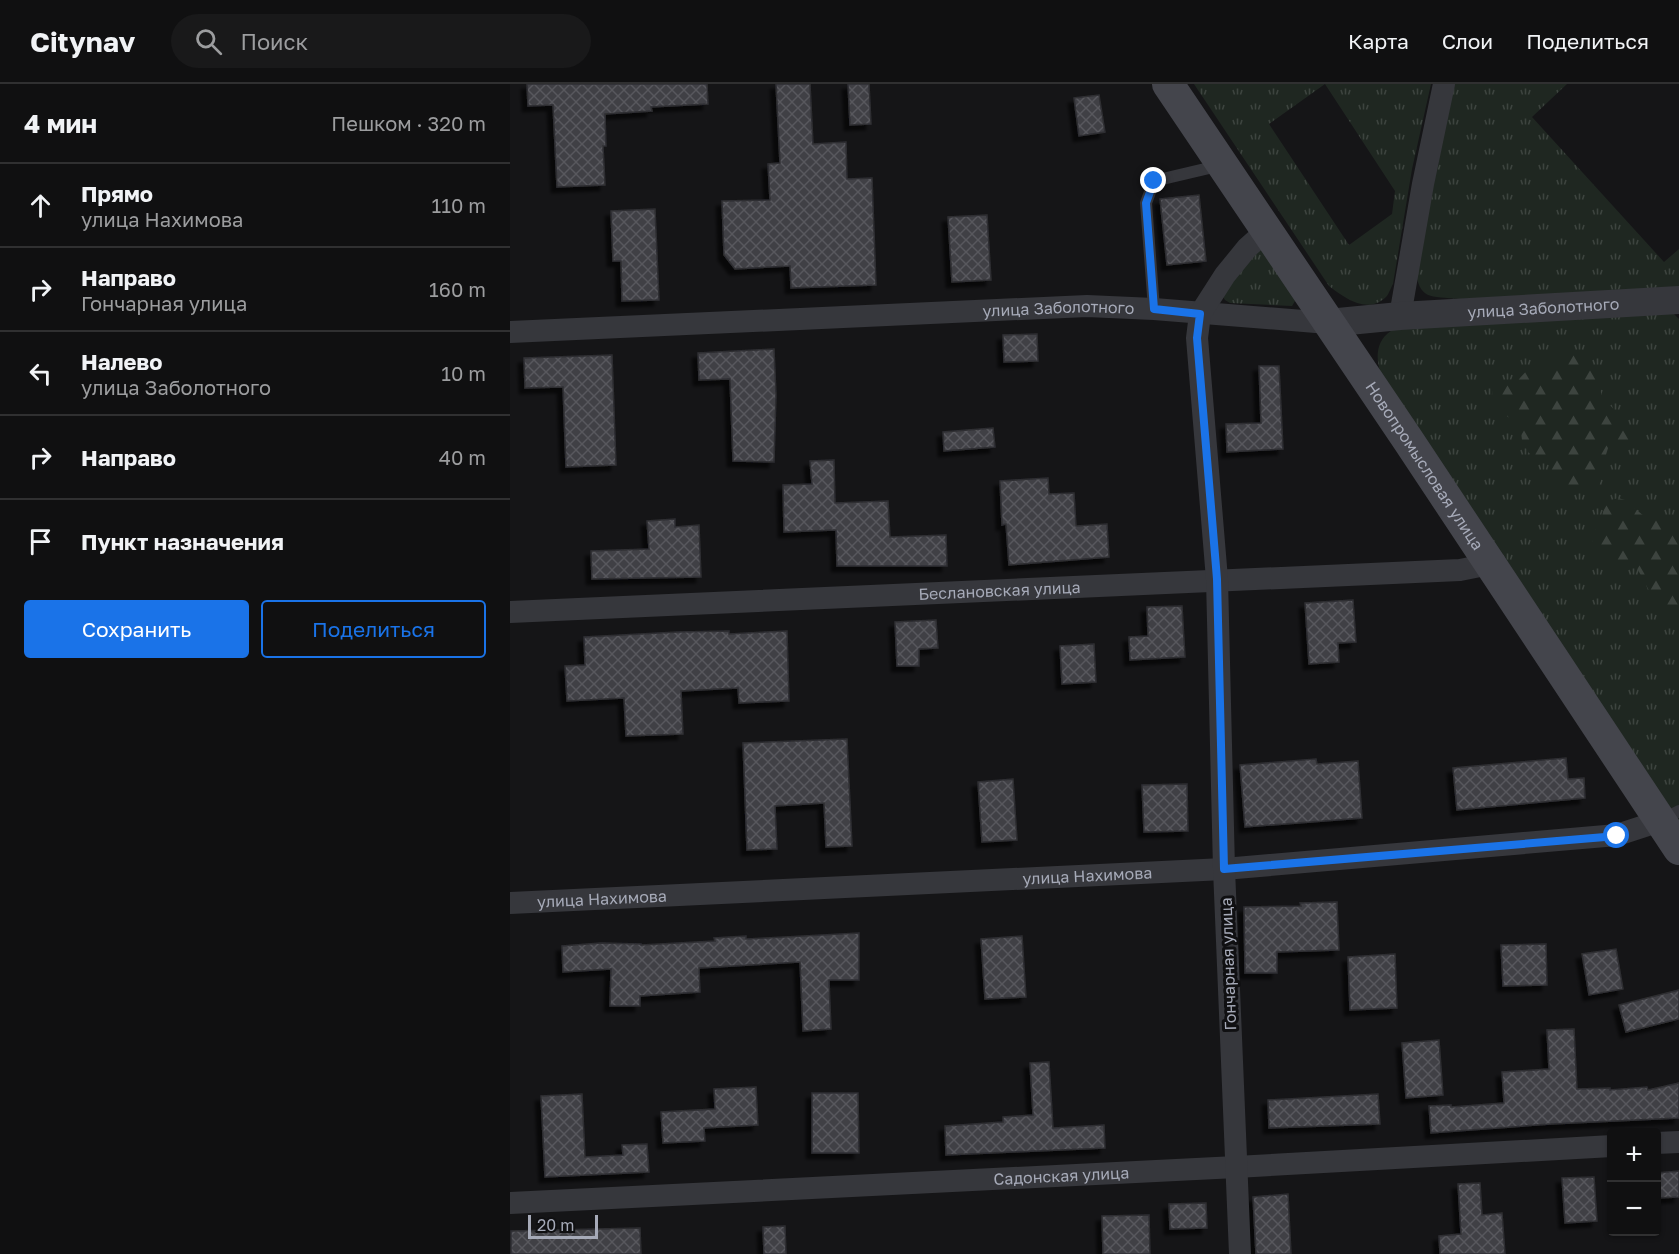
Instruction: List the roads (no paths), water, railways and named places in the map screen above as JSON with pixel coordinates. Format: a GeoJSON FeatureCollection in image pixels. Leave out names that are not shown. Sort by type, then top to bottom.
{"type":"FeatureCollection","features":[{"type":"Feature","properties":{"kind":"main road","name":"Новопромысловая улица"},"geometry":{"type":"LineString","coordinates":[[1168,84],[1490,564],[1670,816],[1679,849]]}},
{"type":"Feature","properties":{"kind":"street"},"geometry":{"type":"LineString","coordinates":[[1400,316],[1444,84]]}},
{"type":"Feature","properties":{"kind":"street","name":"Гончарная улица"},"geometry":{"type":"LineString","coordinates":[[1240,1254],[1224,869],[1217,579],[1197,338],[1200,314],[1224,275],[1247,248],[1266,231]]}},
{"type":"Feature","properties":{"kind":"street","name":"улица Заболотного"},"geometry":{"type":"LineString","coordinates":[[510,332],[1088,306],[1328,323],[1400,316],[1679,300]]}},
{"type":"Feature","properties":{"kind":"street","name":"Беслановская улица"},"geometry":{"type":"LineString","coordinates":[[510,612],[1460,570],[1490,564]]}},
{"type":"Feature","properties":{"kind":"street","name":"улица Нахимова"},"geometry":{"type":"LineString","coordinates":[[510,903],[1224,869],[1617,836],[1670,816]]}},
{"type":"Feature","properties":{"kind":"street"},"geometry":{"type":"LineString","coordinates":[[1661,1143],[1679,1142]]}},
{"type":"Feature","properties":{"kind":"street","name":"Садонская улица"},"geometry":{"type":"LineString","coordinates":[[510,1203],[1607,1146]]}},
{"type":"Feature","properties":{"kind":"lane"},"geometry":{"type":"LineString","coordinates":[[1154,309],[1146,203],[1154,181],[1223,165]]}}]}
